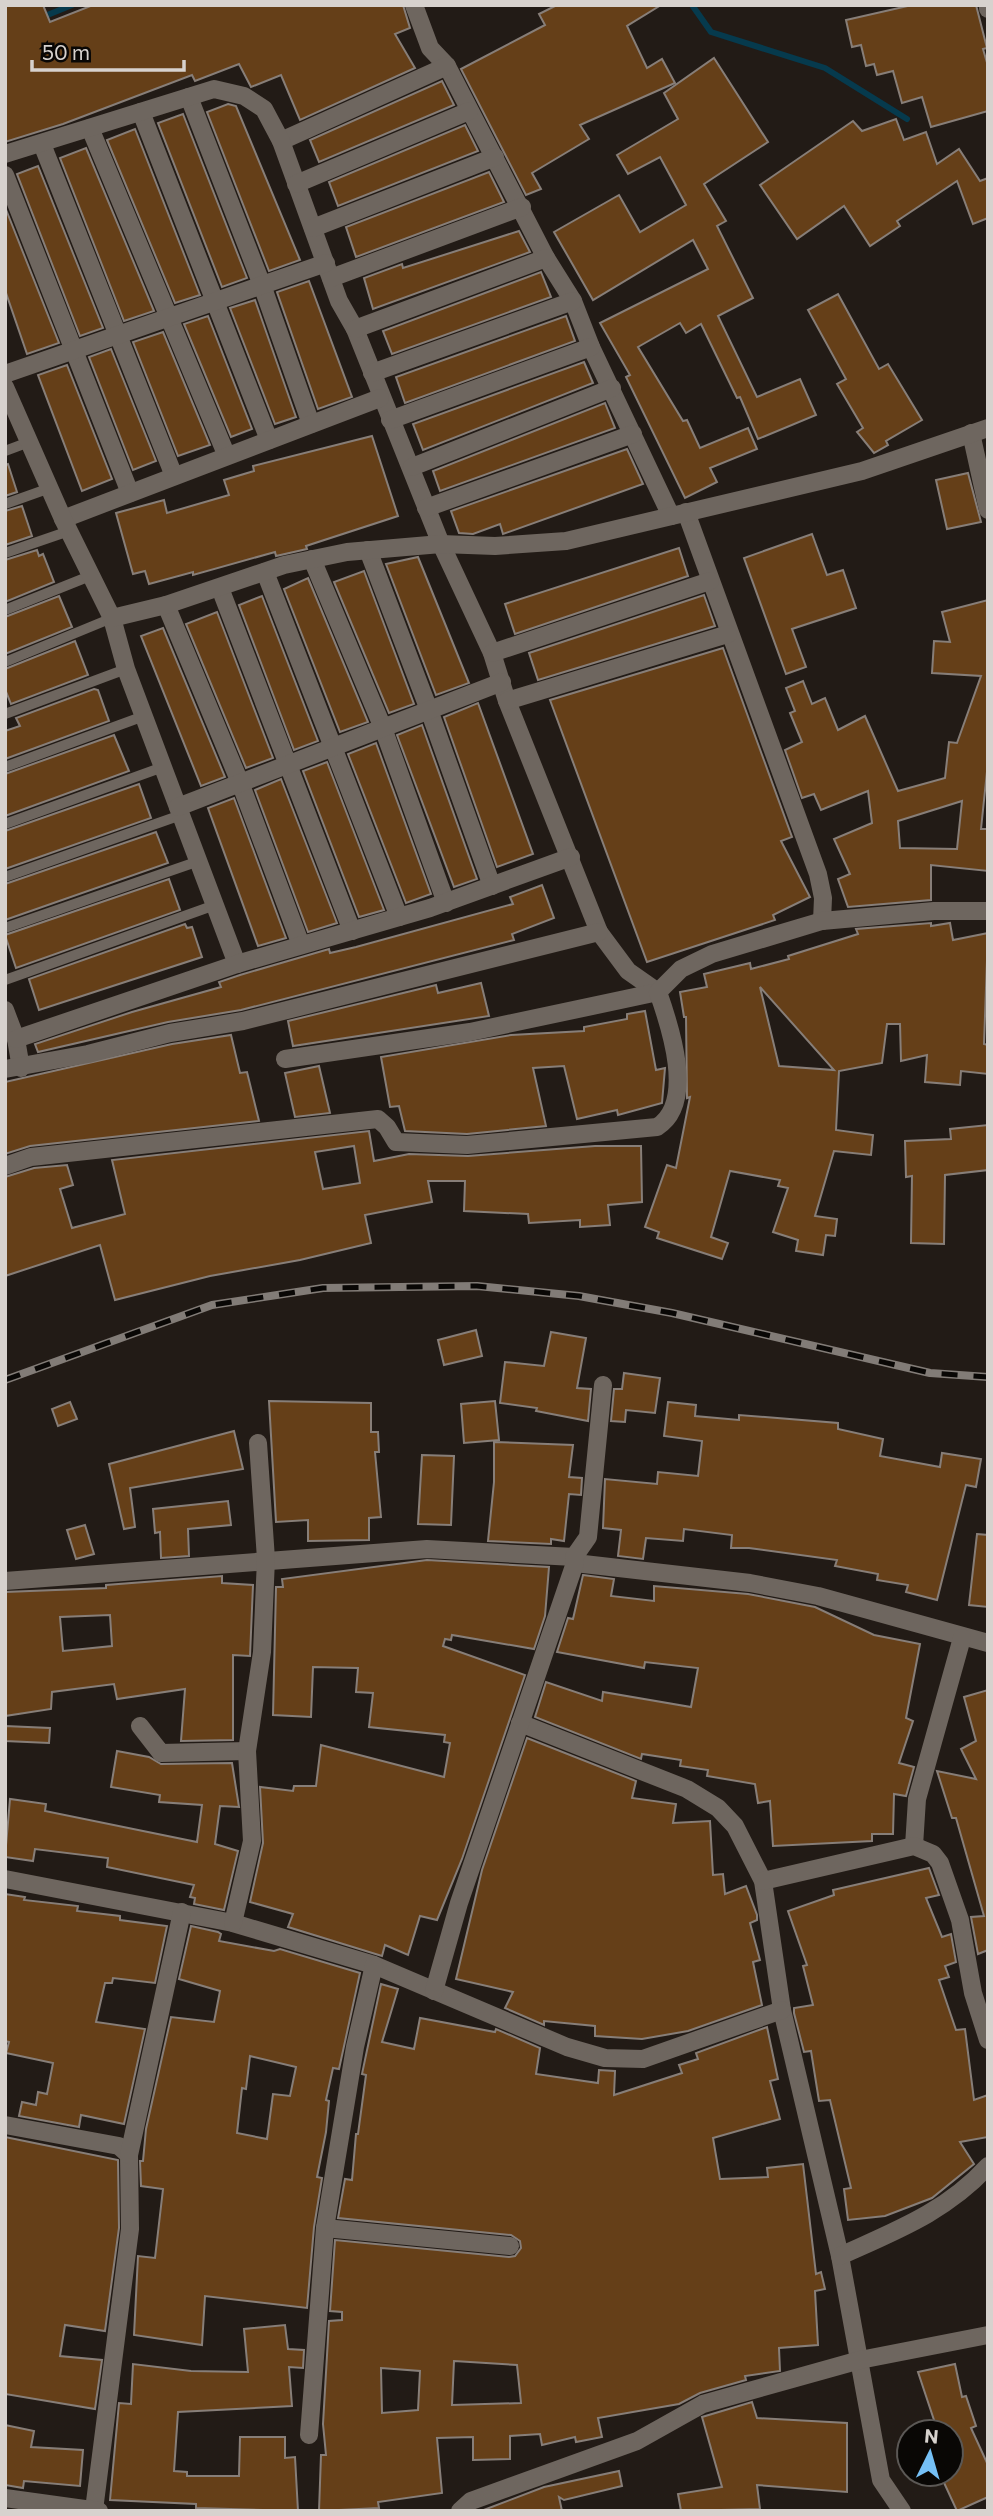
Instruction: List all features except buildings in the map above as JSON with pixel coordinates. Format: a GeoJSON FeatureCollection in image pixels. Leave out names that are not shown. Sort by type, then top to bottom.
{"type":"FeatureCollection","features":[{"type":"Feature","properties":{"kind":"street"},"geometry":{"type":"LineString","coordinates":[[414,5],[430,48],[447,66],[546,258],[573,301],[591,347],[632,434],[678,514],[710,580],[818,874],[823,898],[822,921]]}},
{"type":"Feature","properties":{"kind":"street"},"geometry":{"type":"LineString","coordinates":[[281,141],[447,66]]}},
{"type":"Feature","properties":{"kind":"street"},"geometry":{"type":"LineString","coordinates":[[5,154],[214,89],[244,96],[264,109],[281,141],[328,270],[355,329],[380,398],[412,467],[441,544],[492,653],[507,701],[599,932],[628,971],[657,992],[674,1036],[676,1085],[674,1104],[666,1121],[657,1127],[467,1145],[396,1142],[387,1127],[377,1119],[31,1157],[5,1166]]}},
{"type":"Feature","properties":{"kind":"street"},"geometry":{"type":"LineString","coordinates":[[188,97],[262,285],[311,424]]}},
{"type":"Feature","properties":{"kind":"street"},"geometry":{"type":"LineString","coordinates":[[296,184],[469,111]]}},
{"type":"Feature","properties":{"kind":"street"},"geometry":{"type":"LineString","coordinates":[[141,112],[269,440]]}},
{"type":"Feature","properties":{"kind":"street"},"geometry":{"type":"LineString","coordinates":[[90,128],[226,454]]}},
{"type":"Feature","properties":{"kind":"street"},"geometry":{"type":"LineString","coordinates":[[42,144],[174,476]]}},
{"type":"Feature","properties":{"kind":"street"},"geometry":{"type":"LineString","coordinates":[[313,228],[495,157]]}},
{"type":"Feature","properties":{"kind":"street"},"geometry":{"type":"LineString","coordinates":[[5,174],[130,493]]}},
{"type":"Feature","properties":{"kind":"street"},"geometry":{"type":"LineString","coordinates":[[5,374],[75,352],[262,285],[328,270],[522,208]]}},
{"type":"Feature","properties":{"kind":"street"},"geometry":{"type":"LineString","coordinates":[[355,329],[546,258]]}},
{"type":"Feature","properties":{"kind":"street"},"geometry":{"type":"LineString","coordinates":[[372,373],[573,301]]}},
{"type":"Feature","properties":{"kind":"street"},"geometry":{"type":"LineString","coordinates":[[390,420],[591,347]]}},
{"type":"Feature","properties":{"kind":"street"},"geometry":{"type":"LineString","coordinates":[[5,387],[90,576],[112,618],[126,669],[237,964]]}},
{"type":"Feature","properties":{"kind":"street"},"geometry":{"type":"LineString","coordinates":[[412,467],[611,388]]}},
{"type":"Feature","properties":{"kind":"street"},"geometry":{"type":"LineString","coordinates":[[66,524],[130,493],[226,454],[380,398]]}},
{"type":"Feature","properties":{"kind":"street"},"geometry":{"type":"LineString","coordinates":[[112,618],[166,605],[312,559],[368,550],[441,544],[495,546],[566,541],[862,471],[979,431],[988,510]]}},
{"type":"Feature","properties":{"kind":"street"},"geometry":{"type":"LineString","coordinates":[[426,508],[632,434]]}},
{"type":"Feature","properties":{"kind":"street"},"geometry":{"type":"LineString","coordinates":[[368,550],[492,886]]}},
{"type":"Feature","properties":{"kind":"street"},"geometry":{"type":"LineString","coordinates":[[312,559],[383,728],[446,903]]}},
{"type":"Feature","properties":{"kind":"street"},"geometry":{"type":"LineString","coordinates":[[265,572],[335,746],[399,917]]}},
{"type":"Feature","properties":{"kind":"street"},"geometry":{"type":"LineString","coordinates":[[492,653],[710,580]]}},
{"type":"Feature","properties":{"kind":"street"},"geometry":{"type":"LineString","coordinates":[[220,588],[352,931]]}},
{"type":"Feature","properties":{"kind":"street"},"geometry":{"type":"LineString","coordinates":[[166,605],[241,785],[301,945]]}},
{"type":"Feature","properties":{"kind":"street"},"geometry":{"type":"LineString","coordinates":[[507,701],[728,634]]}},
{"type":"Feature","properties":{"kind":"street"},"geometry":{"type":"LineString","coordinates":[[180,811],[287,765],[502,682]]}},
{"type":"Feature","properties":{"kind":"street"},"geometry":{"type":"LineString","coordinates":[[16,1039],[237,964],[446,903],[570,857]]}},
{"type":"Feature","properties":{"kind":"street"},"geometry":{"type":"LineString","coordinates":[[285,1059],[470,1032],[657,992],[681,969],[712,954],[822,921],[934,911],[988,911]]}},
{"type":"Feature","properties":{"kind":"street"},"geometry":{"type":"LineString","coordinates":[[5,1010],[16,1039],[13,1068],[170,1032],[243,1021],[599,932]]}},
{"type":"Feature","properties":{"kind":"street"},"geometry":{"type":"LineString","coordinates":[[433,1991],[459,1903],[575,1560],[588,1537],[603,1385]]}},
{"type":"Feature","properties":{"kind":"street"},"geometry":{"type":"LineString","coordinates":[[233,1923],[252,1841],[247,1751],[262,1653],[266,1559],[258,1443]]}},
{"type":"Feature","properties":{"kind":"street"},"geometry":{"type":"LineString","coordinates":[[5,1581],[266,1559],[427,1549],[575,1560],[763,1586],[818,1596],[962,1638],[988,1643]]}},
{"type":"Feature","properties":{"kind":"street"},"geometry":{"type":"LineString","coordinates":[[914,1846],[917,1799],[962,1638]]}},
{"type":"Feature","properties":{"kind":"street"},"geometry":{"type":"LineString","coordinates":[[520,1723],[674,1784],[718,1808],[735,1826],[763,1881],[782,2010],[839,2256],[881,2480],[902,2511]]}},
{"type":"Feature","properties":{"kind":"street"},"geometry":{"type":"LineString","coordinates":[[140,1726],[161,1753],[247,1751]]}},
{"type":"Feature","properties":{"kind":"street"},"geometry":{"type":"LineString","coordinates":[[763,1881],[914,1846],[933,1854],[940,1863],[960,1920],[973,1993],[988,2040]]}},
{"type":"Feature","properties":{"kind":"street"},"geometry":{"type":"LineString","coordinates":[[5,1879],[233,1923],[374,1965],[567,2047],[606,2058],[643,2059],[782,2010]]}},
{"type":"Feature","properties":{"kind":"street"},"geometry":{"type":"LineString","coordinates":[[93,2510],[130,2229],[129,2155],[182,1912]]}},
{"type":"Feature","properties":{"kind":"street"},"geometry":{"type":"LineString","coordinates":[[309,2435],[325,2228],[355,2047],[374,1965]]}},
{"type":"Feature","properties":{"kind":"street"},"geometry":{"type":"LineString","coordinates":[[5,2125],[119,2146],[129,2155]]}},
{"type":"Feature","properties":{"kind":"street"},"geometry":{"type":"LineString","coordinates":[[839,2256],[921,2220],[965,2191],[988,2166]]}},
{"type":"Feature","properties":{"kind":"street"},"geometry":{"type":"LineString","coordinates":[[325,2228],[510,2246]]}},
{"type":"Feature","properties":{"kind":"street"},"geometry":{"type":"LineString","coordinates":[[460,2511],[471,2501],[637,2441],[703,2404],[860,2360],[988,2335]]}},
{"type":"Feature","properties":{"kind":"street"},"geometry":{"type":"LineString","coordinates":[[5,2498],[99,2511]]}},
{"type":"Feature","properties":{"kind":"lane"},"geometry":{"type":"LineString","coordinates":[[5,451],[29,442]]}},
{"type":"Feature","properties":{"kind":"lane"},"geometry":{"type":"LineString","coordinates":[[5,504],[50,488]]}},
{"type":"Feature","properties":{"kind":"lane"},"geometry":{"type":"LineString","coordinates":[[5,553],[66,524]]}},
{"type":"Feature","properties":{"kind":"lane"},"geometry":{"type":"LineString","coordinates":[[5,610],[90,576]]}},
{"type":"Feature","properties":{"kind":"lane"},"geometry":{"type":"LineString","coordinates":[[5,662],[112,618]]}},
{"type":"Feature","properties":{"kind":"lane"},"geometry":{"type":"LineString","coordinates":[[5,714],[126,669]]}},
{"type":"Feature","properties":{"kind":"lane"},"geometry":{"type":"LineString","coordinates":[[5,767],[144,716]]}},
{"type":"Feature","properties":{"kind":"lane"},"geometry":{"type":"LineString","coordinates":[[5,824],[163,767]]}},
{"type":"Feature","properties":{"kind":"lane"},"geometry":{"type":"LineString","coordinates":[[5,877],[180,811]]}},
{"type":"Feature","properties":{"kind":"lane"},"geometry":{"type":"LineString","coordinates":[[5,928],[199,861]]}},
{"type":"Feature","properties":{"kind":"lane"},"geometry":{"type":"LineString","coordinates":[[5,980],[215,905]]}},
{"type":"Feature","properties":{"kind":"waterway"},"geometry":{"type":"LineString","coordinates":[[40,18],[72,5]]}},
{"type":"Feature","properties":{"kind":"waterway"},"geometry":{"type":"LineString","coordinates":[[692,5],[711,32],[825,68],[907,119]]}},
{"type":"Feature","properties":{"kind":"railway"},"geometry":{"type":"LineString","coordinates":[[5,1380],[212,1305],[323,1288],[477,1286],[579,1296],[672,1313],[930,1373],[988,1377]]}}]}
